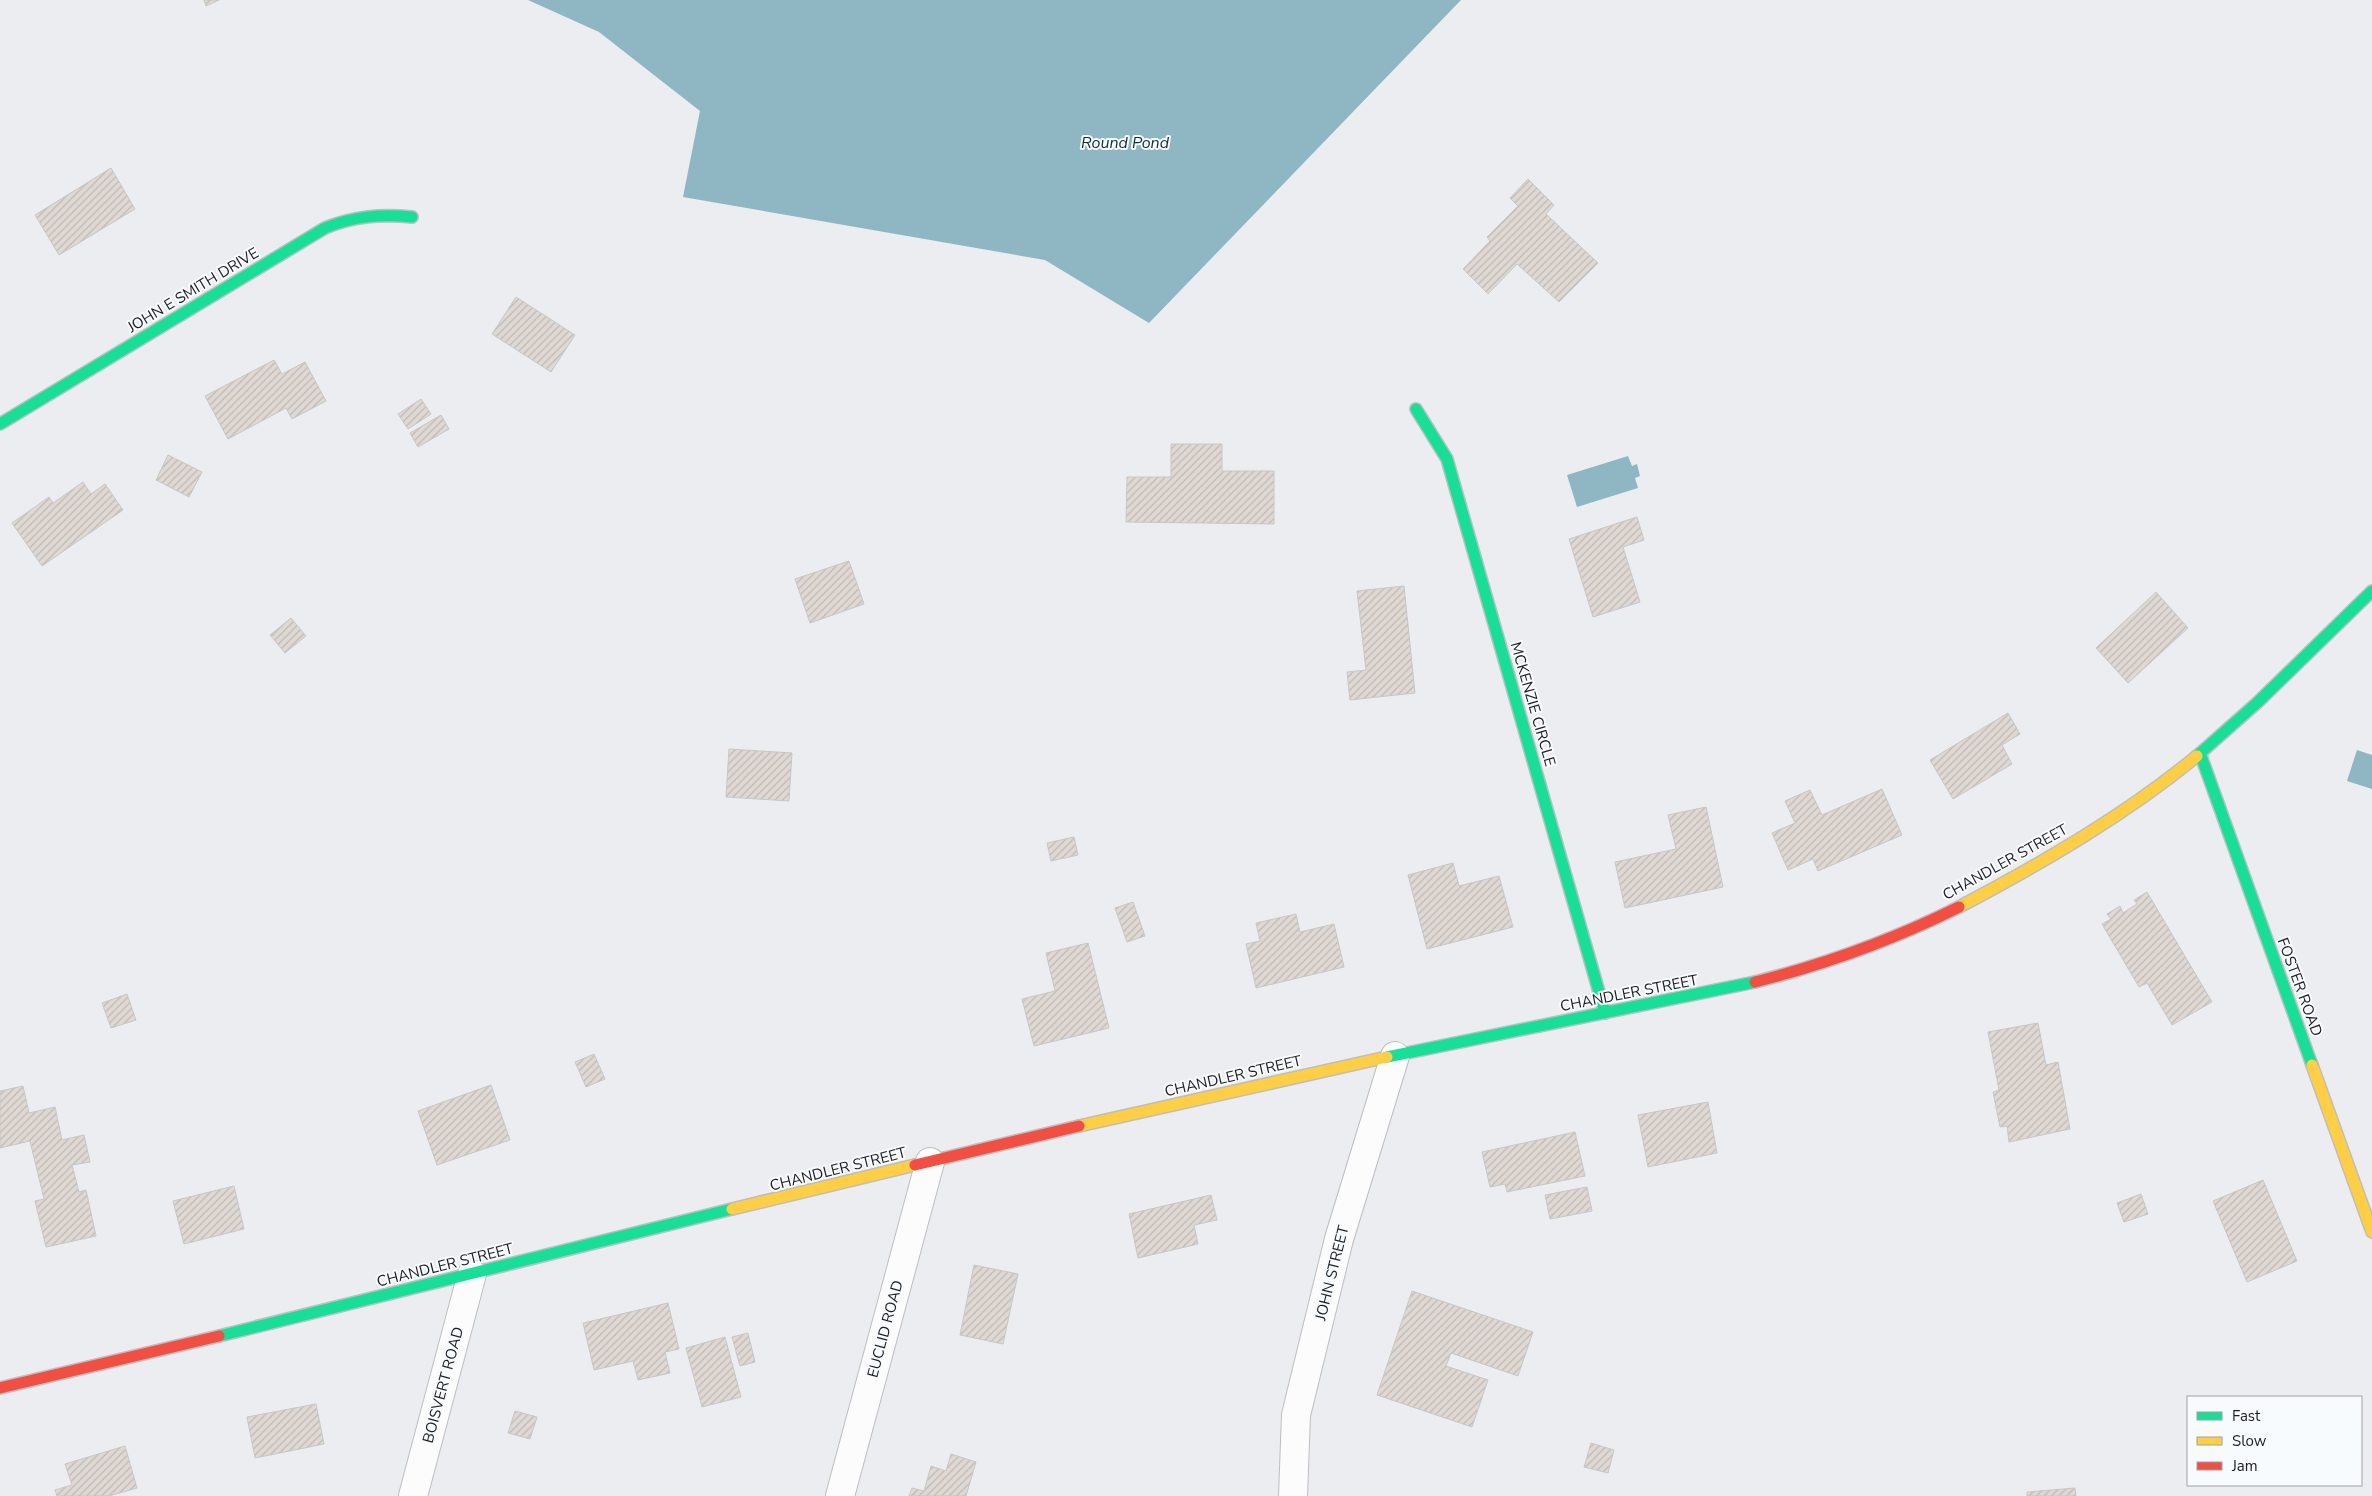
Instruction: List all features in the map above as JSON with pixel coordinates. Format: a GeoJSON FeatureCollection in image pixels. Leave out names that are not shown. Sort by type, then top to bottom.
{"type":"FeatureCollection","features":[{"type":"Feature","properties":{"kind":"main road","name":"JOHN E SMITH DRIVE"},"geometry":{"type":"LineString","coordinates":[[0,424],[325,228],[343,220],[367,214],[412,217]]}},
{"type":"Feature","properties":{"kind":"main road","name":"MCKENZIE CIRCLE"},"geometry":{"type":"LineString","coordinates":[[1416,409],[1446,460],[1605,1013]]}},
{"type":"Feature","properties":{"kind":"main road","name":"CHANDLER STREET"},"geometry":{"type":"LineString","coordinates":[[0,1388],[930,1162],[1395,1056],[1781,977],[1858,952],[1919,926],[1982,895],[2060,850],[2133,804],[2200,753],[2240,718],[2372,591]]}},
{"type":"Feature","properties":{"kind":"main road","name":"FOSTER ROAD"},"geometry":{"type":"LineString","coordinates":[[2200,753],[2372,1232]]}},
{"type":"Feature","properties":{"kind":"street","name":"JOHN STREET"},"geometry":{"type":"LineString","coordinates":[[1292,1496],[1296,1415],[1340,1239],[1395,1056]]}},
{"type":"Feature","properties":{"kind":"street","name":"EUCLID ROAD"},"geometry":{"type":"LineString","coordinates":[[840,1496],[930,1162]]}},
{"type":"Feature","properties":{"kind":"street","name":"BOISVERT ROAD"},"geometry":{"type":"LineString","coordinates":[[413,1496],[472,1274]]}},
{"type":"Feature","properties":{"kind":"water","name":"Round Pond"},"geometry":{"type":"Polygon","coordinates":[[[528,0],[1461,0],[1149,323],[1045,260],[683,197],[700,111],[599,32],[528,0]]]}},
{"type":"Feature","properties":{"kind":"water"},"geometry":{"type":"Polygon","coordinates":[[[1628,456],[1632,466],[1637,464],[1640,476],[1635,478],[1638,488],[1577,507],[1567,475],[1628,456]]]}},
{"type":"Feature","properties":{"kind":"water"},"geometry":{"type":"Polygon","coordinates":[[[2357,750],[2372,755],[2372,789],[2347,781],[2357,750]]]}},
{"type":"Feature","properties":{"kind":"building"},"geometry":{"type":"Polygon","coordinates":[[[204,0],[219,0],[206,6],[204,0]]]}},
{"type":"Feature","properties":{"kind":"building"},"geometry":{"type":"Polygon","coordinates":[[[111,168],[135,209],[59,255],[35,215],[111,168]]]}},
{"type":"Feature","properties":{"kind":"building"},"geometry":{"type":"Polygon","coordinates":[[[1528,179],[1554,205],[1546,214],[1598,263],[1559,302],[1517,264],[1488,294],[1463,269],[1490,241],[1487,237],[1518,206],[1510,198],[1528,179]]]}},
{"type":"Feature","properties":{"kind":"building"},"geometry":{"type":"Polygon","coordinates":[[[516,297],[575,335],[551,372],[492,334],[516,297]]]}},
{"type":"Feature","properties":{"kind":"building"},"geometry":{"type":"Polygon","coordinates":[[[274,360],[282,374],[305,362],[326,401],[292,419],[286,408],[228,439],[205,396],[274,360]]]}},
{"type":"Feature","properties":{"kind":"building"},"geometry":{"type":"Polygon","coordinates":[[[421,399],[431,414],[408,429],[398,414],[421,399]]]}},
{"type":"Feature","properties":{"kind":"building"},"geometry":{"type":"Polygon","coordinates":[[[441,415],[449,429],[418,447],[410,433],[441,415]]]}},
{"type":"Feature","properties":{"kind":"building"},"geometry":{"type":"Polygon","coordinates":[[[1171,444],[1222,444],[1222,471],[1274,471],[1274,524],[1126,522],[1127,477],[1171,477],[1171,444]]]}},
{"type":"Feature","properties":{"kind":"building"},"geometry":{"type":"Polygon","coordinates":[[[168,455],[202,472],[189,497],[156,480],[168,455]]]}},
{"type":"Feature","properties":{"kind":"building"},"geometry":{"type":"Polygon","coordinates":[[[83,482],[91,494],[105,484],[123,510],[42,566],[12,523],[49,497],[53,503],[83,482]]]}},
{"type":"Feature","properties":{"kind":"building"},"geometry":{"type":"Polygon","coordinates":[[[1637,517],[1644,540],[1623,547],[1640,602],[1593,617],[1569,539],[1637,517]]]}},
{"type":"Feature","properties":{"kind":"building"},"geometry":{"type":"Polygon","coordinates":[[[849,561],[864,604],[810,623],[795,579],[849,561]]]}},
{"type":"Feature","properties":{"kind":"building"},"geometry":{"type":"Polygon","coordinates":[[[1404,586],[1415,693],[1350,700],[1347,672],[1366,670],[1357,591],[1404,586]]]}},
{"type":"Feature","properties":{"kind":"building"},"geometry":{"type":"Polygon","coordinates":[[[2156,592],[2188,628],[2128,683],[2096,648],[2156,592]]]}},
{"type":"Feature","properties":{"kind":"building"},"geometry":{"type":"Polygon","coordinates":[[[291,618],[306,636],[285,653],[270,635],[291,618]]]}},
{"type":"Feature","properties":{"kind":"building"},"geometry":{"type":"Polygon","coordinates":[[[2008,713],[2020,734],[2002,745],[2012,764],[1953,799],[1930,760],[2008,713]]]}},
{"type":"Feature","properties":{"kind":"building"},"geometry":{"type":"Polygon","coordinates":[[[729,749],[792,753],[789,801],[726,797],[729,749]]]}},
{"type":"Feature","properties":{"kind":"building"},"geometry":{"type":"Polygon","coordinates":[[[1882,789],[1902,835],[1818,871],[1813,859],[1788,870],[1772,833],[1795,823],[1785,801],[1810,790],[1822,815],[1882,789]]]}},
{"type":"Feature","properties":{"kind":"building"},"geometry":{"type":"Polygon","coordinates":[[[1706,807],[1723,887],[1625,908],[1615,862],[1676,849],[1668,815],[1706,807]]]}},
{"type":"Feature","properties":{"kind":"building"},"geometry":{"type":"Polygon","coordinates":[[[1074,837],[1078,855],[1051,861],[1047,843],[1074,837]]]}},
{"type":"Feature","properties":{"kind":"building"},"geometry":{"type":"Polygon","coordinates":[[[1453,863],[1459,886],[1499,876],[1513,927],[1427,949],[1408,875],[1453,863]]]}},
{"type":"Feature","properties":{"kind":"building"},"geometry":{"type":"Polygon","coordinates":[[[2147,892],[2212,1002],[2172,1025],[2147,983],[2139,987],[2102,924],[2111,919],[2107,914],[2120,906],[2123,913],[2137,904],[2134,900],[2147,892]]]}},
{"type":"Feature","properties":{"kind":"building"},"geometry":{"type":"Polygon","coordinates":[[[1133,902],[1145,936],[1127,942],[1115,908],[1133,902]]]}},
{"type":"Feature","properties":{"kind":"building"},"geometry":{"type":"Polygon","coordinates":[[[1296,914],[1300,932],[1334,924],[1344,967],[1256,988],[1246,944],[1260,941],[1256,923],[1296,914]]]}},
{"type":"Feature","properties":{"kind":"building"},"geometry":{"type":"Polygon","coordinates":[[[1088,943],[1109,1028],[1034,1046],[1022,999],[1055,991],[1046,953],[1088,943]]]}},
{"type":"Feature","properties":{"kind":"building"},"geometry":{"type":"Polygon","coordinates":[[[127,994],[136,1020],[111,1028],[102,1003],[127,994]]]}},
{"type":"Feature","properties":{"kind":"building"},"geometry":{"type":"Polygon","coordinates":[[[2038,1023],[2046,1065],[2058,1062],[2070,1129],[2009,1142],[2007,1126],[2000,1127],[1993,1092],[1999,1090],[1988,1032],[2038,1023]]]}},
{"type":"Feature","properties":{"kind":"building"},"geometry":{"type":"Polygon","coordinates":[[[594,1054],[605,1079],[586,1087],[575,1062],[594,1054]]]}},
{"type":"Feature","properties":{"kind":"building"},"geometry":{"type":"Polygon","coordinates":[[[491,1085],[510,1140],[437,1165],[418,1111],[491,1085]]]}},
{"type":"Feature","properties":{"kind":"building"},"geometry":{"type":"Polygon","coordinates":[[[23,1086],[29,1113],[55,1107],[62,1140],[84,1135],[90,1162],[72,1165],[79,1192],[86,1190],[96,1236],[46,1247],[35,1201],[44,1199],[30,1141],[0,1148],[0,1091],[23,1086]]]}},
{"type":"Feature","properties":{"kind":"building"},"geometry":{"type":"Polygon","coordinates":[[[1708,1102],[1717,1153],[1648,1167],[1638,1115],[1708,1102]]]}},
{"type":"Feature","properties":{"kind":"building"},"geometry":{"type":"Polygon","coordinates":[[[1575,1132],[1585,1176],[1507,1192],[1505,1184],[1490,1187],[1482,1152],[1575,1132]]]}},
{"type":"Feature","properties":{"kind":"building"},"geometry":{"type":"Polygon","coordinates":[[[2263,1180],[2297,1261],[2247,1282],[2213,1201],[2263,1180]]]}},
{"type":"Feature","properties":{"kind":"building"},"geometry":{"type":"Polygon","coordinates":[[[234,1186],[244,1229],[184,1244],[173,1201],[234,1186]]]}},
{"type":"Feature","properties":{"kind":"building"},"geometry":{"type":"Polygon","coordinates":[[[1587,1187],[1592,1211],[1550,1219],[1545,1195],[1587,1187]]]}},
{"type":"Feature","properties":{"kind":"building"},"geometry":{"type":"Polygon","coordinates":[[[2141,1194],[2148,1214],[2124,1222],[2117,1203],[2141,1194]]]}},
{"type":"Feature","properties":{"kind":"building"},"geometry":{"type":"Polygon","coordinates":[[[1211,1195],[1217,1220],[1194,1225],[1198,1244],[1138,1258],[1129,1214],[1211,1195]]]}},
{"type":"Feature","properties":{"kind":"building"},"geometry":{"type":"Polygon","coordinates":[[[974,1265],[1018,1274],[1003,1344],[960,1335],[974,1265]]]}},
{"type":"Feature","properties":{"kind":"building"},"geometry":{"type":"Polygon","coordinates":[[[1412,1291],[1533,1332],[1518,1376],[1451,1353],[1446,1366],[1488,1380],[1472,1427],[1377,1395],[1412,1291]]]}},
{"type":"Feature","properties":{"kind":"building"},"geometry":{"type":"Polygon","coordinates":[[[668,1303],[679,1349],[665,1352],[670,1373],[638,1380],[633,1361],[594,1370],[583,1323],[668,1303]]]}},
{"type":"Feature","properties":{"kind":"building"},"geometry":{"type":"Polygon","coordinates":[[[748,1333],[755,1362],[740,1366],[732,1337],[748,1333]]]}},
{"type":"Feature","properties":{"kind":"building"},"geometry":{"type":"Polygon","coordinates":[[[725,1337],[741,1397],[702,1407],[686,1348],[725,1337]]]}},
{"type":"Feature","properties":{"kind":"building"},"geometry":{"type":"Polygon","coordinates":[[[316,1404],[324,1444],[255,1458],[247,1417],[316,1404]]]}},
{"type":"Feature","properties":{"kind":"building"},"geometry":{"type":"Polygon","coordinates":[[[515,1411],[537,1417],[530,1439],[508,1433],[515,1411]]]}},
{"type":"Feature","properties":{"kind":"building"},"geometry":{"type":"Polygon","coordinates":[[[1591,1443],[1614,1450],[1608,1473],[1584,1467],[1591,1443]]]}},
{"type":"Feature","properties":{"kind":"building"},"geometry":{"type":"Polygon","coordinates":[[[125,1446],[137,1488],[109,1496],[57,1496],[55,1490],[72,1485],[65,1464],[125,1446]]]}},
{"type":"Feature","properties":{"kind":"building"},"geometry":{"type":"Polygon","coordinates":[[[951,1454],[976,1462],[966,1496],[909,1496],[912,1488],[924,1491],[931,1466],[946,1471],[951,1454]]]}},
{"type":"Feature","properties":{"kind":"building"},"geometry":{"type":"Polygon","coordinates":[[[2075,1488],[2076,1496],[2027,1496],[2027,1492],[2075,1488]]]}},
{"type":"Feature","properties":{"kind":"traffic: fast"},"geometry":{"type":"LineString","coordinates":[[0,424],[325,228],[357,218],[412,217]]}},
{"type":"Feature","properties":{"kind":"traffic: fast"},"geometry":{"type":"LineString","coordinates":[[1416,409],[1447,459],[1605,1013]]}},
{"type":"Feature","properties":{"kind":"traffic: fast"},"geometry":{"type":"LineString","coordinates":[[2197,756],[2258,702],[2372,591]]}},
{"type":"Feature","properties":{"kind":"traffic: fast"},"geometry":{"type":"LineString","coordinates":[[2200,753],[2312,1065]]}},
{"type":"Feature","properties":{"kind":"traffic: fast"},"geometry":{"type":"LineString","coordinates":[[1387,1057],[1755,982]]}},
{"type":"Feature","properties":{"kind":"traffic: fast"},"geometry":{"type":"LineString","coordinates":[[219,1336],[732,1209]]}},
{"type":"Feature","properties":{"kind":"traffic: slow"},"geometry":{"type":"LineString","coordinates":[[1959,907],[2082,838],[2112,819],[2197,756]]}},
{"type":"Feature","properties":{"kind":"traffic: slow"},"geometry":{"type":"LineString","coordinates":[[1079,1126],[1387,1057]]}},
{"type":"Feature","properties":{"kind":"traffic: slow"},"geometry":{"type":"LineString","coordinates":[[2312,1065],[2372,1232]]}},
{"type":"Feature","properties":{"kind":"traffic: slow"},"geometry":{"type":"LineString","coordinates":[[732,1209],[915,1165]]}},
{"type":"Feature","properties":{"kind":"traffic: jam"},"geometry":{"type":"LineString","coordinates":[[1755,982],[1859,950],[1959,907]]}},
{"type":"Feature","properties":{"kind":"traffic: jam"},"geometry":{"type":"LineString","coordinates":[[915,1165],[1079,1126]]}},
{"type":"Feature","properties":{"kind":"traffic: jam"},"geometry":{"type":"LineString","coordinates":[[0,1388],[219,1336]]}}]}
